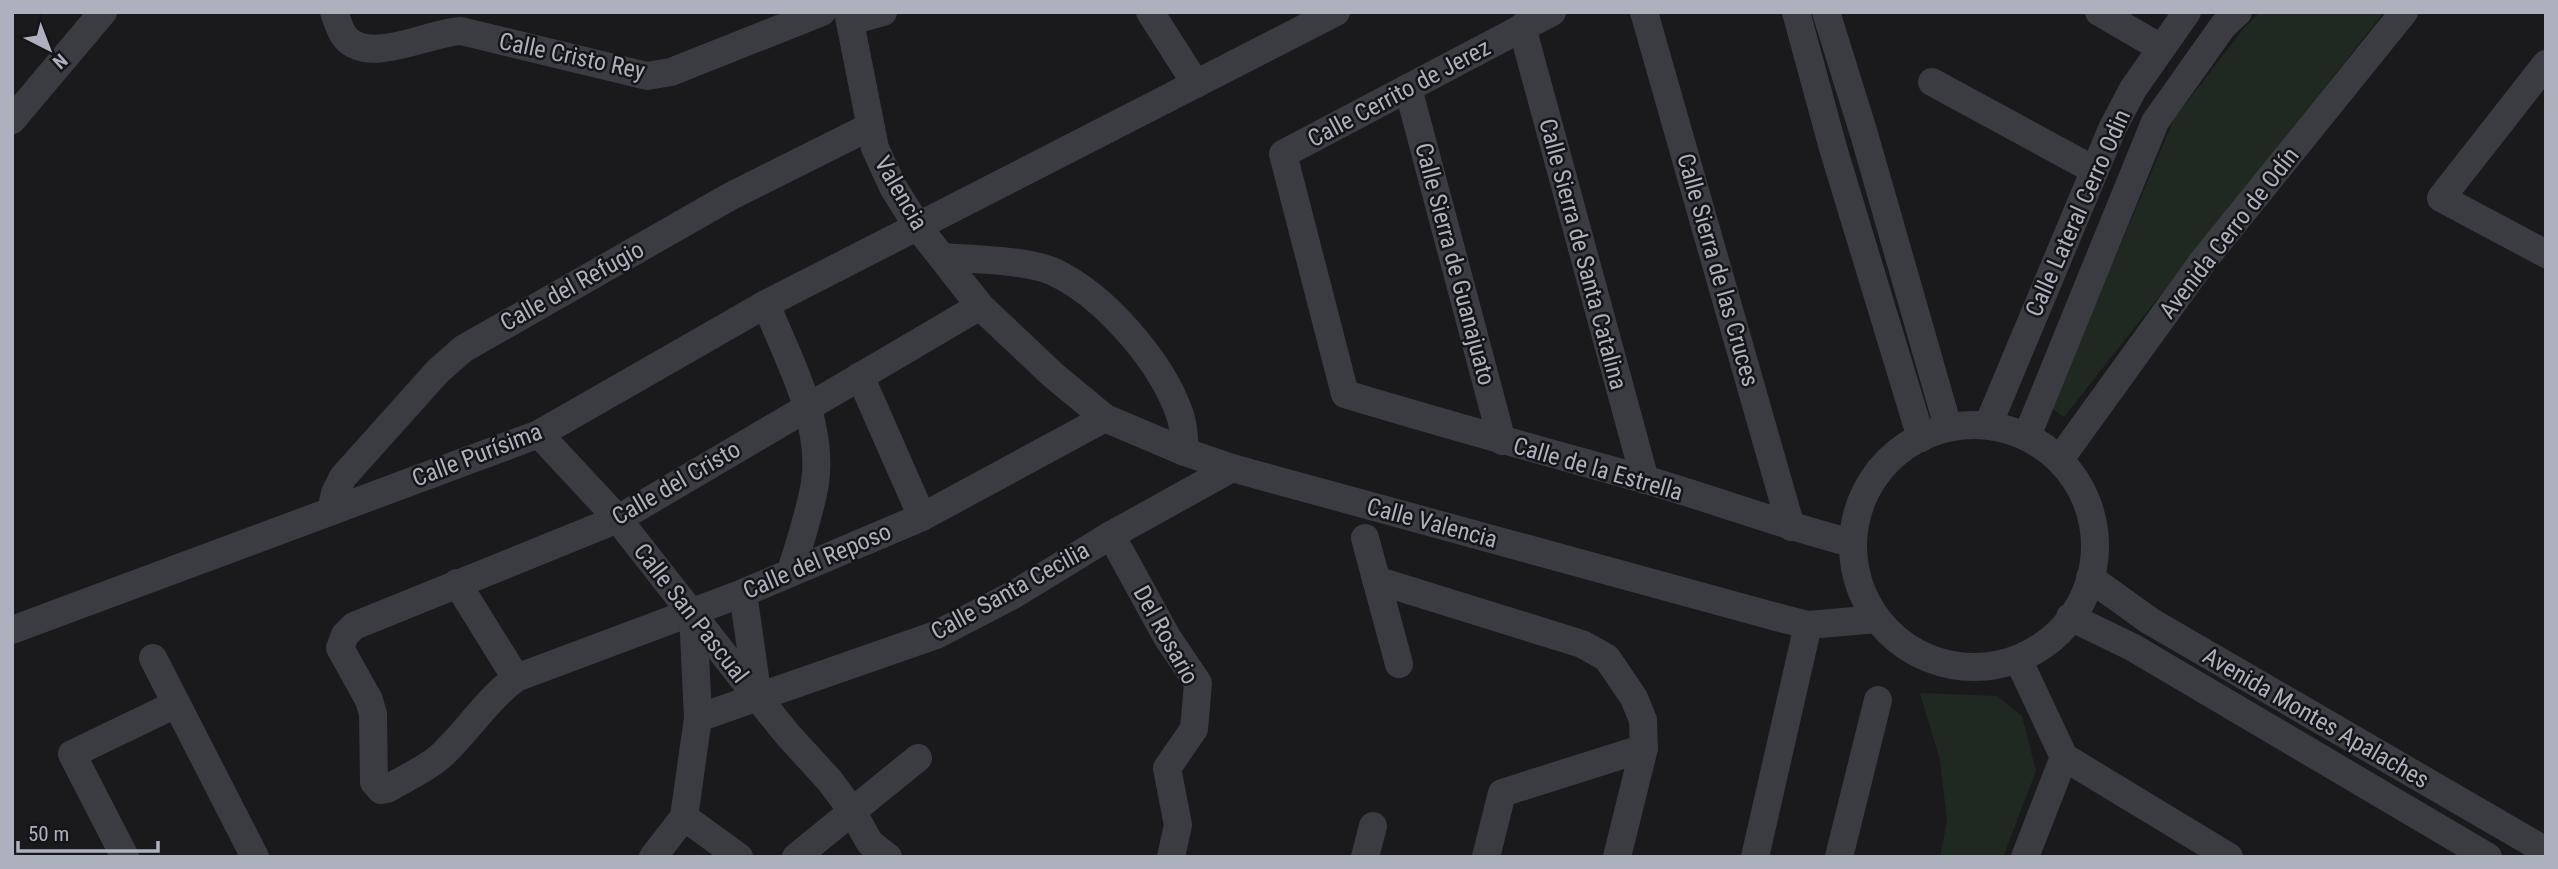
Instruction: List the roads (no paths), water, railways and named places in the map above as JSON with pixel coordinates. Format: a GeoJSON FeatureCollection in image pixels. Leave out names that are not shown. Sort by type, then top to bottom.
{"type":"FeatureCollection","features":[{"type":"Feature","properties":{"kind":"street"},"geometry":{"type":"LineString","coordinates":[[12,120],[103,12]]}},
{"type":"Feature","properties":{"kind":"street","name":"Calle Cristo Rey"},"geometry":{"type":"LineString","coordinates":[[334,12],[346,38],[360,48],[380,51],[445,32],[461,32],[646,76],[671,72],[822,12]]}},
{"type":"Feature","properties":{"kind":"street"},"geometry":{"type":"LineString","coordinates":[[849,17],[883,12]]}},
{"type":"Feature","properties":{"kind":"street"},"geometry":{"type":"LineString","coordinates":[[1150,12],[1196,84]]}},
{"type":"Feature","properties":{"kind":"street","name":"Calle Purísima"},"geometry":{"type":"LineString","coordinates":[[12,631],[539,434],[766,304],[1336,12]]}},
{"type":"Feature","properties":{"kind":"street","name":"Calle Cerrito de Jerez"},"geometry":{"type":"LineString","coordinates":[[1345,394],[1283,154],[1552,12]]}},
{"type":"Feature","properties":{"kind":"street","name":"Calle Sierra de las Cruces"},"geometry":{"type":"LineString","coordinates":[[1644,12],[1791,527]]}},
{"type":"Feature","properties":{"kind":"street"},"geometry":{"type":"LineString","coordinates":[[1796,12],[1833,148],[1921,438]]}},
{"type":"Feature","properties":{"kind":"street"},"geometry":{"type":"LineString","coordinates":[[1826,12],[1948,427]]}},
{"type":"Feature","properties":{"kind":"street"},"geometry":{"type":"LineString","coordinates":[[2099,12],[2161,48]]}},
{"type":"Feature","properties":{"kind":"street","name":"Calle Lateral Cerro Odin"},"geometry":{"type":"LineString","coordinates":[[1988,425],[2094,170],[2133,89],[2187,12]]}},
{"type":"Feature","properties":{"kind":"street"},"geometry":{"type":"LineString","coordinates":[[2027,436],[2155,122],[2223,26],[2238,12]]}},
{"type":"Feature","properties":{"kind":"street","name":"Avenida Cerro de Odín"},"geometry":{"type":"LineString","coordinates":[[2060,459],[2203,261],[2404,12]]}},
{"type":"Feature","properties":{"kind":"street","name":"Valencia"},"geometry":{"type":"LineString","coordinates":[[849,17],[869,127],[875,148],[893,187],[918,227],[980,306],[1018,343]]}},
{"type":"Feature","properties":{"kind":"street","name":"Calle Sierra de Santa Catalina"},"geometry":{"type":"LineString","coordinates":[[1522,27],[1645,480]]}},
{"type":"Feature","properties":{"kind":"street"},"geometry":{"type":"LineString","coordinates":[[2541,77],[2441,198],[2546,254]]}},
{"type":"Feature","properties":{"kind":"street"},"geometry":{"type":"LineString","coordinates":[[1932,82],[2094,170]]}},
{"type":"Feature","properties":{"kind":"street","name":"Calle Sierra de Guanajuato"},"geometry":{"type":"LineString","coordinates":[[1408,88],[1502,441]]}},
{"type":"Feature","properties":{"kind":"street","name":"Calle del Refugio"},"geometry":{"type":"LineString","coordinates":[[331,511],[343,477],[438,371],[463,349],[731,196],[869,127]]}},
{"type":"Feature","properties":{"kind":"street"},"geometry":{"type":"LineString","coordinates":[[942,257],[1010,262],[1052,271],[1094,296],[1137,341],[1172,395],[1181,418],[1185,452]]}},
{"type":"Feature","properties":{"kind":"street"},"geometry":{"type":"LineString","coordinates":[[766,304],[807,408],[816,452],[816,481],[791,571]]}},
{"type":"Feature","properties":{"kind":"street","name":"Calle del Cristo"},"geometry":{"type":"LineString","coordinates":[[516,678],[499,691],[446,751],[387,789],[381,790],[374,782],[373,714],[369,700],[340,648],[345,635],[354,626],[618,519],[980,306]]}},
{"type":"Feature","properties":{"kind":"street","name":"Calle Valencia"},"geometry":{"type":"LineString","coordinates":[[1018,343],[1105,418],[1185,452],[1232,468],[1808,625],[1877,619]]}},
{"type":"Feature","properties":{"kind":"street"},"geometry":{"type":"LineString","coordinates":[[860,376],[922,517]]}},
{"type":"Feature","properties":{"kind":"street","name":"Calle de la Estrella"},"geometry":{"type":"LineString","coordinates":[[1345,394],[1852,543]]}},
{"type":"Feature","properties":{"kind":"street","name":"Calle del Reposo"},"geometry":{"type":"LineString","coordinates":[[516,678],[693,613],[922,517],[1105,418]]}},
{"type":"Feature","properties":{"kind":"street"},"geometry":{"type":"LineString","coordinates":[[1988,425],[2027,436],[2060,459],[2083,492],[2095,531],[2093,571],[2078,608],[2052,638],[2018,659],[1980,667],[1940,663],[1905,646],[1877,619],[1858,583],[1852,543],[1860,504],[1880,469],[1910,442],[1948,427],[1988,425]]}},
{"type":"Feature","properties":{"kind":"street","name":"Calle San Pascual"},"geometry":{"type":"LineString","coordinates":[[539,434],[618,519],[758,698]]}},
{"type":"Feature","properties":{"kind":"street","name":"Calle Santa Cecilia"},"geometry":{"type":"LineString","coordinates":[[698,718],[936,635],[1013,595],[1111,535],[1232,468]]}},
{"type":"Feature","properties":{"kind":"street","name":"Del Rosario"},"geometry":{"type":"LineString","coordinates":[[1111,535],[1167,637],[1198,683],[1194,729],[1167,768],[1178,825],[1171,857]]}},
{"type":"Feature","properties":{"kind":"street"},"geometry":{"type":"LineString","coordinates":[[1365,538],[1399,664]]}},
{"type":"Feature","properties":{"kind":"street","name":"Avenida Montes Apalaches"},"geometry":{"type":"LineString","coordinates":[[2090,578],[2150,621],[2546,851]]}},
{"type":"Feature","properties":{"kind":"street"},"geometry":{"type":"LineString","coordinates":[[1376,580],[1582,644],[1606,658],[1634,698],[1643,720],[1644,748],[1617,857]]}},
{"type":"Feature","properties":{"kind":"street"},"geometry":{"type":"LineString","coordinates":[[457,583],[516,678]]}},
{"type":"Feature","properties":{"kind":"street"},"geometry":{"type":"LineString","coordinates":[[743,593],[758,698],[830,780],[870,843],[888,857]]}},
{"type":"Feature","properties":{"kind":"street"},"geometry":{"type":"LineString","coordinates":[[653,857],[684,817],[698,718],[693,613]]}},
{"type":"Feature","properties":{"kind":"street","name":"Avenida Montes Apalaches"},"geometry":{"type":"LineString","coordinates":[[2070,617],[2132,648],[2488,857]]}},
{"type":"Feature","properties":{"kind":"street"},"geometry":{"type":"LineString","coordinates":[[1755,857],[1808,625]]}},
{"type":"Feature","properties":{"kind":"street"},"geometry":{"type":"LineString","coordinates":[[153,658],[255,857]]}},
{"type":"Feature","properties":{"kind":"street"},"geometry":{"type":"LineString","coordinates":[[2018,659],[2064,757],[2230,857]]}},
{"type":"Feature","properties":{"kind":"street"},"geometry":{"type":"LineString","coordinates":[[1839,857],[1878,700]]}},
{"type":"Feature","properties":{"kind":"street"},"geometry":{"type":"LineString","coordinates":[[125,857],[72,754],[176,704]]}},
{"type":"Feature","properties":{"kind":"street"},"geometry":{"type":"LineString","coordinates":[[1486,857],[1502,793],[1644,748]]}},
{"type":"Feature","properties":{"kind":"street"},"geometry":{"type":"LineString","coordinates":[[2025,857],[2064,757]]}},
{"type":"Feature","properties":{"kind":"street"},"geometry":{"type":"LineString","coordinates":[[796,857],[918,758]]}},
{"type":"Feature","properties":{"kind":"street"},"geometry":{"type":"LineString","coordinates":[[2452,836],[2472,809]]}},
{"type":"Feature","properties":{"kind":"street"},"geometry":{"type":"LineString","coordinates":[[684,817],[739,857]]}},
{"type":"Feature","properties":{"kind":"street"},"geometry":{"type":"LineString","coordinates":[[1365,857],[1373,826]]}}]}
